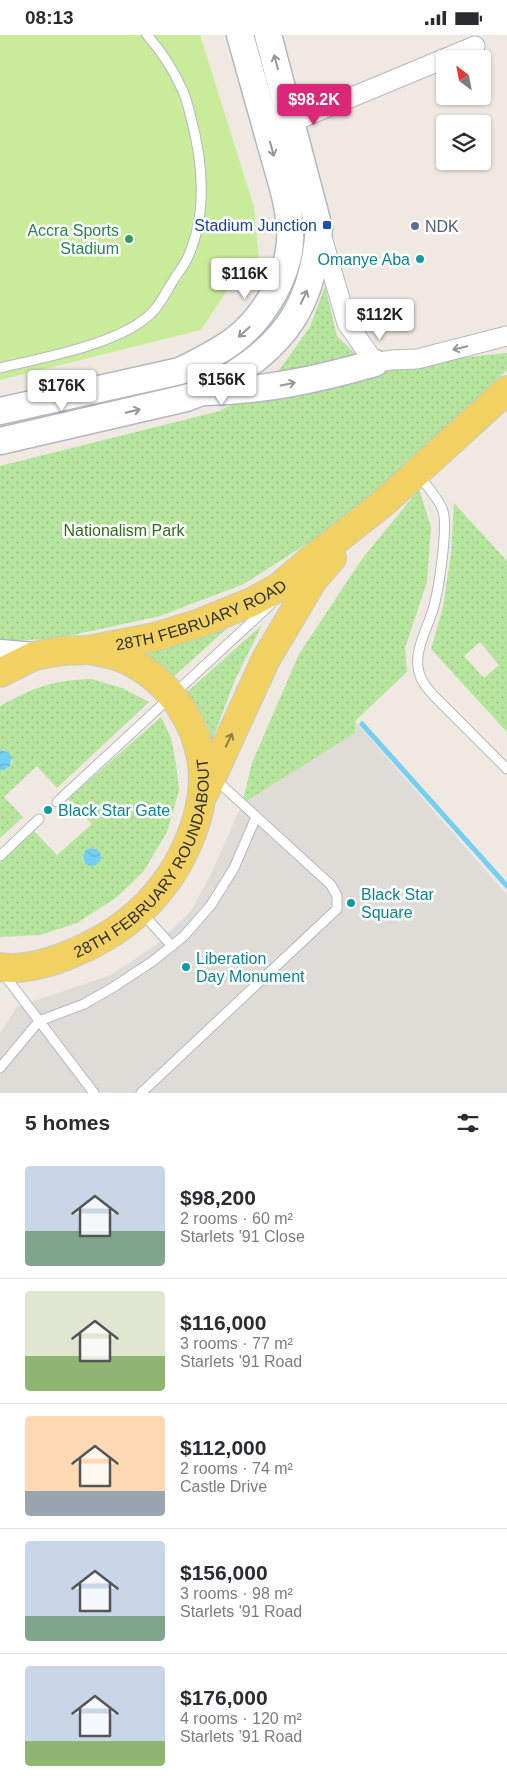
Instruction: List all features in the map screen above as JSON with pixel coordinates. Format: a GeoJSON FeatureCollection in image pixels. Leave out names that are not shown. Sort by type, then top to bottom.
{"type":"FeatureCollection","features":[{"type":"Feature","properties":{"kind":"main road"},"geometry":{"type":"LineString","coordinates":[[0,411],[180,371],[235,340],[255,323],[268,304],[286,264],[290,242],[289,222],[284,190],[240,35]]}},
{"type":"Feature","properties":{"kind":"main road"},"geometry":{"type":"LineString","coordinates":[[0,441],[186,399],[205,392],[248,365],[272,345],[290,323],[305,297],[313,275],[320,228],[268,35]]}},
{"type":"Feature","properties":{"kind":"main road"},"geometry":{"type":"LineString","coordinates":[[205,392],[266,389],[330,376],[375,363]]}},
{"type":"Feature","properties":{"kind":"main road","name":"28TH FEBRUARY ROAD"},"geometry":{"type":"LineString","coordinates":[[207,788],[266,659],[313,580],[375,510],[507,390]]}},
{"type":"Feature","properties":{"kind":"main road"},"geometry":{"type":"LineString","coordinates":[[39,402],[45,431]]}},
{"type":"Feature","properties":{"kind":"main road","name":"28TH FEBRUARY ROAD"},"geometry":{"type":"LineString","coordinates":[[0,653],[34,656],[61,651],[88,650],[155,637],[200,623],[252,602],[279,587],[375,510]]}},
{"type":"Feature","properties":{"kind":"main road","name":"28TH FEBRUARY ROUNDABOUT"},"geometry":{"type":"LineString","coordinates":[[3,970],[55,961],[97,943],[134,917],[165,883],[188,843],[207,788],[192,726],[172,695],[148,673],[120,657],[88,650]]}},
{"type":"Feature","properties":{"kind":"main road"},"geometry":{"type":"LineString","coordinates":[[0,673],[34,656]]}},
{"type":"Feature","properties":{"kind":"street"},"geometry":{"type":"LineString","coordinates":[[292,122],[475,45]]}},
{"type":"Feature","properties":{"kind":"street"},"geometry":{"type":"LineString","coordinates":[[320,228],[347,323],[375,363],[417,359],[507,337]]}},
{"type":"Feature","properties":{"kind":"lane"},"geometry":{"type":"LineString","coordinates":[[0,368],[50,356],[114,337],[146,318],[158,305],[187,259],[197,228],[202,202],[200,157],[183,91],[164,55],[147,35]]}},
{"type":"Feature","properties":{"kind":"lane"},"geometry":{"type":"LineString","coordinates":[[416,471],[442,508],[444,519],[442,561],[438,587],[418,654],[418,671],[425,686],[507,769]]}},
{"type":"Feature","properties":{"kind":"lane"},"geometry":{"type":"LineString","coordinates":[[57,802],[349,531],[375,510]]}},
{"type":"Feature","properties":{"kind":"lane"},"geometry":{"type":"LineString","coordinates":[[141,1093],[337,909],[337,896],[331,885],[256,817],[207,788]]}},
{"type":"Feature","properties":{"kind":"lane"},"geometry":{"type":"LineString","coordinates":[[0,1069],[39,1021],[84,1004],[112,988],[153,961],[184,936],[211,905],[234,868],[256,817]]}},
{"type":"Feature","properties":{"kind":"lane"},"geometry":{"type":"LineString","coordinates":[[0,856],[39,819]]}},
{"type":"Feature","properties":{"kind":"lane"},"geometry":{"type":"LineString","coordinates":[[140,911],[172,946]]}},
{"type":"Feature","properties":{"kind":"lane"},"geometry":{"type":"LineString","coordinates":[[3,970],[94,1093]]}},
{"type":"Feature","properties":{"kind":"green space","name":"Accra Sports Stadium"},"geometry":{"type":"Polygon","coordinates":[[[0,35],[200,35],[254,207],[260,270],[239,272],[201,330],[0,380],[0,35]]]}},
{"type":"Feature","properties":{"kind":"green space","name":"Nationalism Park"},"geometry":{"type":"Polygon","coordinates":[[[325,286],[337,336],[369,367],[507,353],[507,370],[370,497],[319,536],[244,584],[160,616],[55,639],[0,641],[0,466],[220,411],[272,380],[310,327],[325,286]]]}},
{"type":"Feature","properties":{"kind":"green space"},"geometry":{"type":"Polygon","coordinates":[[[419,489],[431,527],[427,582],[405,648],[407,672],[355,721],[356,733],[242,804],[252,763],[299,654],[362,559],[419,489]]]}},
{"type":"Feature","properties":{"kind":"green space"},"geometry":{"type":"Polygon","coordinates":[[[454,503],[507,561],[507,732],[431,649],[443,607],[451,554],[454,503]],[[480,642],[464,656],[484,678],[499,665],[480,642]]]}},
{"type":"Feature","properties":{"kind":"green space"},"geometry":{"type":"Polygon","coordinates":[[[249,609],[174,676],[156,662],[127,650],[249,609]]]}},
{"type":"Feature","properties":{"kind":"green space"},"geometry":{"type":"Polygon","coordinates":[[[262,625],[234,682],[212,741],[206,722],[187,692],[262,625]]]}},
{"type":"Feature","properties":{"kind":"green space"},"geometry":{"type":"Polygon","coordinates":[[[92,679],[122,688],[149,702],[57,788],[37,766],[4,797],[23,817],[0,838],[0,770],[8,768],[12,763],[9,753],[0,750],[0,706],[44,686],[66,681],[92,679]]]}},
{"type":"Feature","properties":{"kind":"green space"},"geometry":{"type":"Polygon","coordinates":[[[161,717],[171,738],[179,790],[167,832],[143,872],[117,897],[77,923],[40,935],[0,937],[0,863],[34,831],[57,855],[92,824],[68,799],[161,717]],[[94,848],[84,852],[82,858],[85,863],[100,861],[101,854],[94,848]]]}},
{"type":"Feature","properties":{"kind":"shaded area","name":"Black Star Square"},"geometry":{"type":"Polygon","coordinates":[[[355,721],[507,895],[507,1093],[0,1093],[0,1033],[17,1007],[111,975],[156,945],[191,911],[211,874],[242,804],[355,733],[355,721]]]}},
{"type":"Feature","properties":{"kind":"water"},"geometry":{"type":"Polygon","coordinates":[[[0,750],[8,752],[12,757],[10,766],[4,770],[0,770],[0,750]]]}},
{"type":"Feature","properties":{"kind":"water"},"geometry":{"type":"Polygon","coordinates":[[[88,848],[96,848],[101,853],[99,864],[88,866],[83,861],[83,853],[88,848]]]}},
{"type":"Feature","properties":{"kind":"waterway"},"geometry":{"type":"LineString","coordinates":[[362,724],[507,886]]}},
{"type":"Feature","properties":{"kind":"place","name":"Stadium Junction"},"geometry":{"type":"Point","coordinates":[327,225]}},
{"type":"Feature","properties":{"kind":"place","name":"NDK"},"geometry":{"type":"Point","coordinates":[415,226]}},
{"type":"Feature","properties":{"kind":"place","name":"Accra Sports Stadium"},"geometry":{"type":"Point","coordinates":[129,239]}},
{"type":"Feature","properties":{"kind":"place","name":"Omanye Aba"},"geometry":{"type":"Point","coordinates":[420,259]}},
{"type":"Feature","properties":{"kind":"place","name":"Black Star Gate"},"geometry":{"type":"Point","coordinates":[48,810]}},
{"type":"Feature","properties":{"kind":"place","name":"Black Star Square"},"geometry":{"type":"Point","coordinates":[351,903]}},
{"type":"Feature","properties":{"kind":"place","name":"Liberation Day Monument"},"geometry":{"type":"Point","coordinates":[186,967]}}]}
